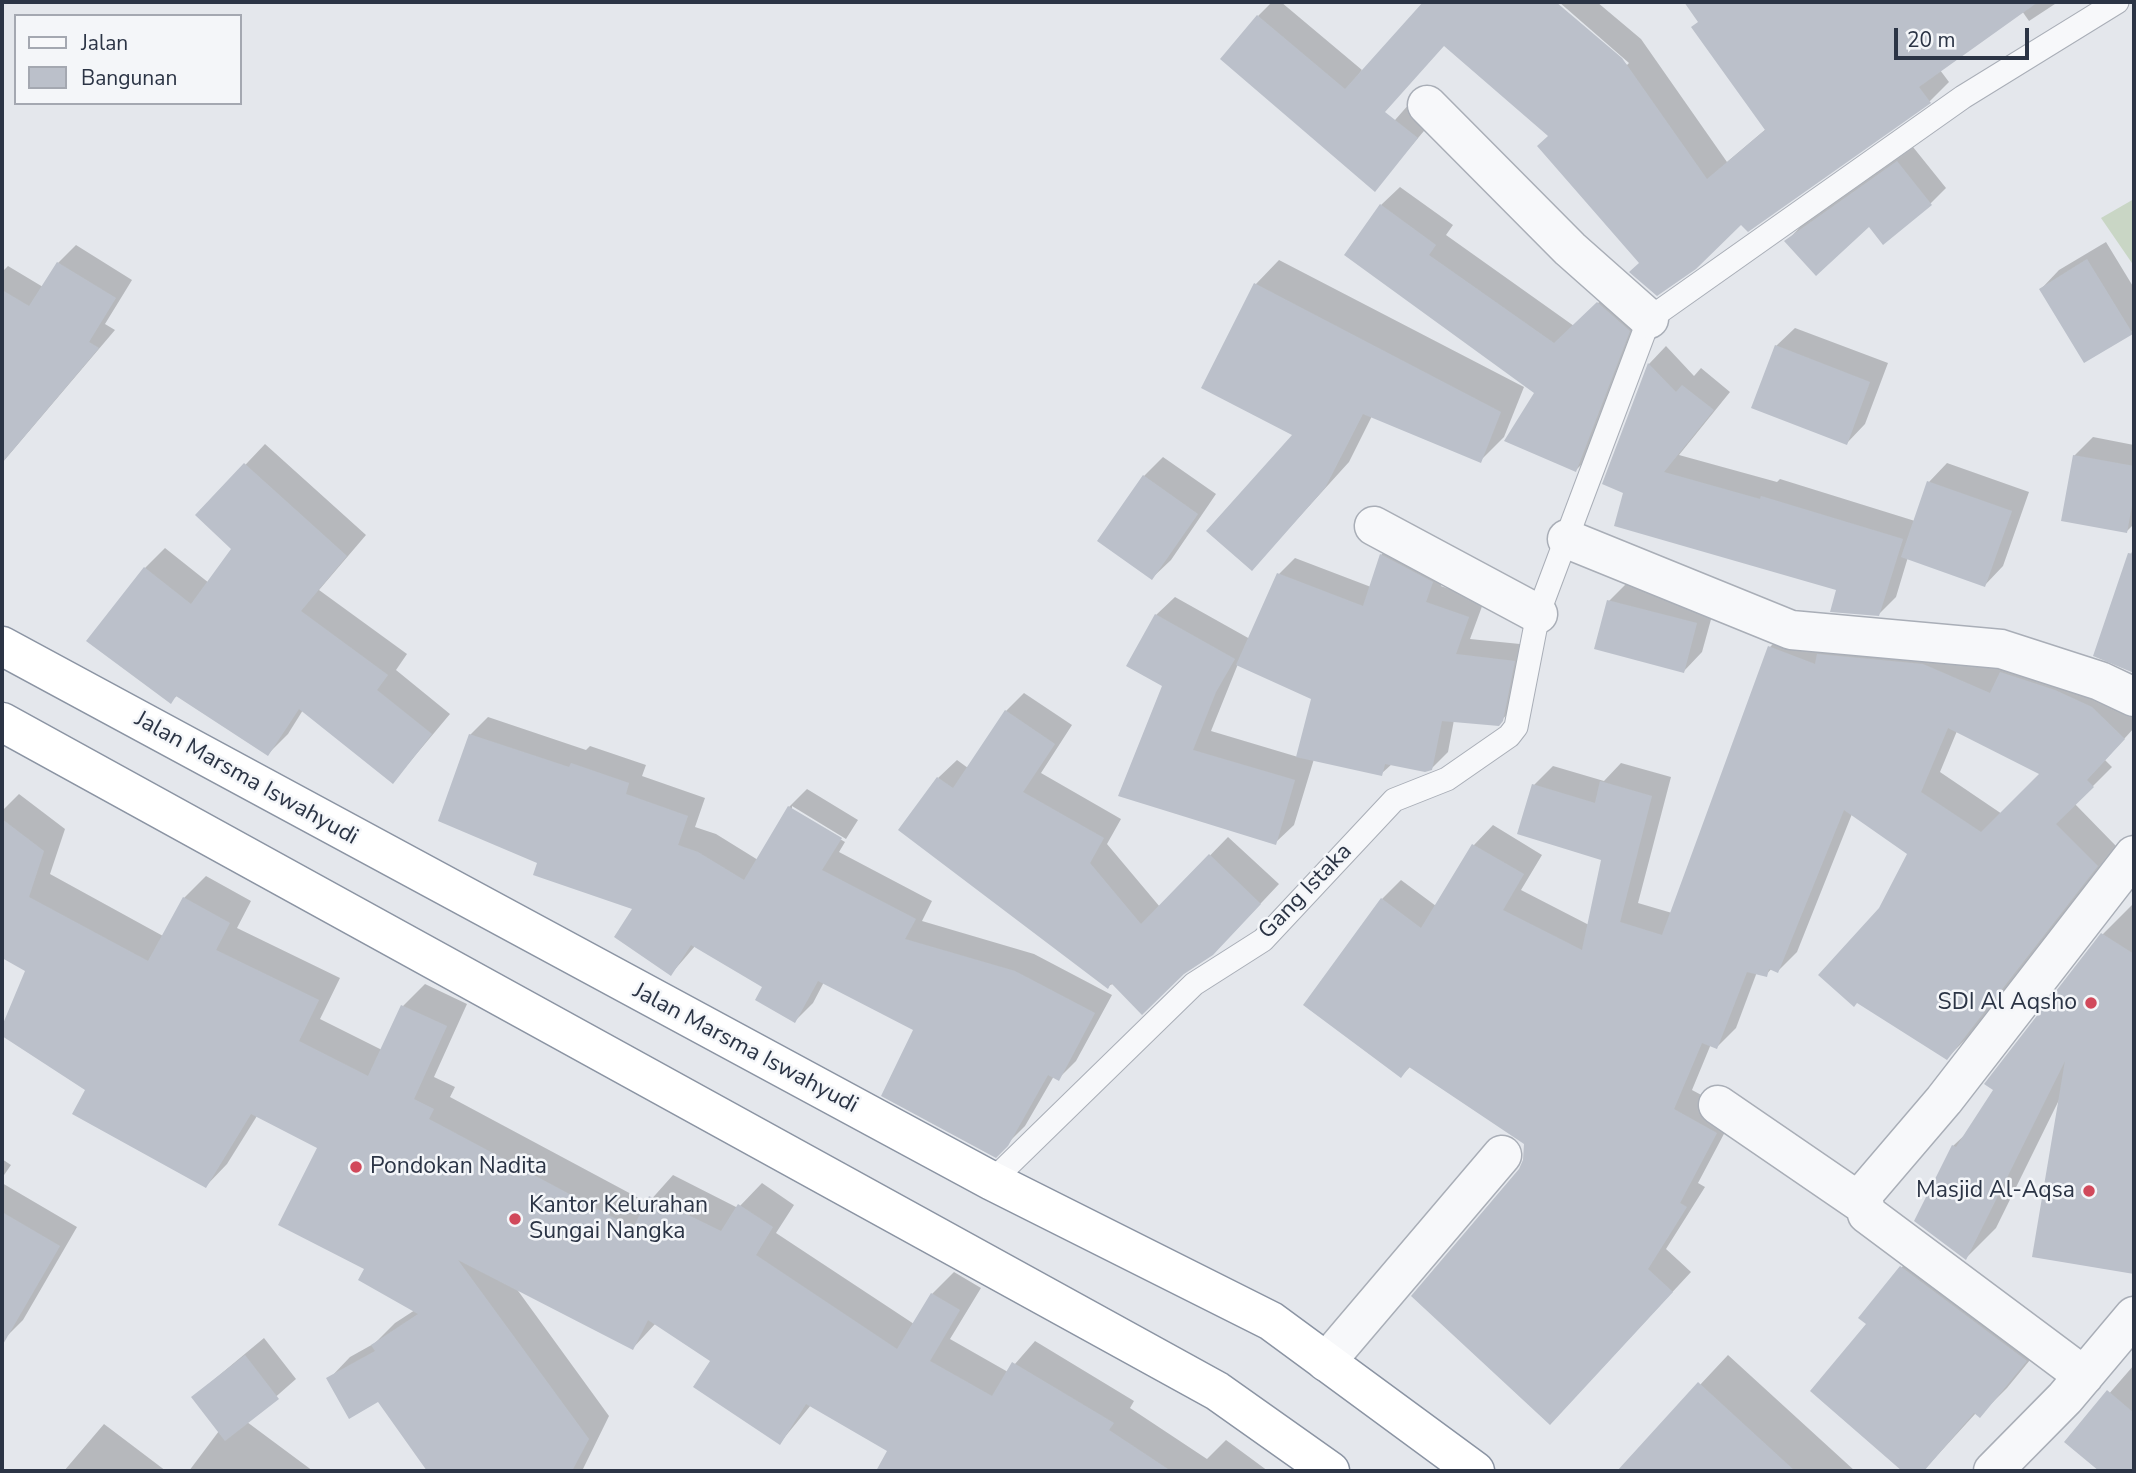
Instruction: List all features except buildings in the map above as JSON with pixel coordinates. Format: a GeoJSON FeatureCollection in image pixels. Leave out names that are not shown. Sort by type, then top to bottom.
{"type":"FeatureCollection","features":[{"type":"Feature","properties":{"kind":"highway","name":"Jalan Marsma Iswahyudi"},"geometry":{"type":"LineString","coordinates":[[2,646],[992,1181],[1271,1321],[1475,1471]]}},
{"type":"Feature","properties":{"kind":"highway"},"geometry":{"type":"LineString","coordinates":[[2,722],[1217,1391],[1330,1471]]}},
{"type":"Feature","properties":{"kind":"street"},"geometry":{"type":"LineString","coordinates":[[1427,105],[1570,249],[1648,319]]}},
{"type":"Feature","properties":{"kind":"street"},"geometry":{"type":"LineString","coordinates":[[1374,526],[1538,614]]}},
{"type":"Feature","properties":{"kind":"street"},"geometry":{"type":"LineString","coordinates":[[1567,540],[1791,630],[2001,649],[2110,684],[2134,697]]}},
{"type":"Feature","properties":{"kind":"street"},"geometry":{"type":"LineString","coordinates":[[1861,1203],[1865,1191],[1944,1100],[2134,855]]}},
{"type":"Feature","properties":{"kind":"street"},"geometry":{"type":"LineString","coordinates":[[1718,1105],[1861,1203],[1867,1214],[2084,1376]]}},
{"type":"Feature","properties":{"kind":"street"},"geometry":{"type":"LineString","coordinates":[[1326,1362],[1502,1155]]}},
{"type":"Feature","properties":{"kind":"street"},"geometry":{"type":"LineString","coordinates":[[1993,1471],[2084,1376],[2134,1317]]}},
{"type":"Feature","properties":{"kind":"lane"},"geometry":{"type":"LineString","coordinates":[[1648,319],[1964,97],[2117,2]]}},
{"type":"Feature","properties":{"kind":"lane","name":"Gang Istaka"},"geometry":{"type":"LineString","coordinates":[[992,1181],[1194,984],[1263,940],[1394,800],[1447,779],[1509,736],[1516,727],[1538,614],[1648,319]]}},
{"type":"Feature","properties":{"kind":"green space"},"geometry":{"type":"Polygon","coordinates":[[[2134,199],[2134,266],[2101,218],[2134,199]]]}},
{"type":"Feature","properties":{"kind":"place","name":"SDI Al Aqsho"},"geometry":{"type":"Point","coordinates":[2091,1003]}},
{"type":"Feature","properties":{"kind":"place","name":"Pondokan Nadita"},"geometry":{"type":"Point","coordinates":[356,1167]}},
{"type":"Feature","properties":{"kind":"place","name":"Masjid Al-Aqsa"},"geometry":{"type":"Point","coordinates":[2089,1191]}},
{"type":"Feature","properties":{"kind":"place","name":"Kantor Kelurahan Sungai Nangka"},"geometry":{"type":"Point","coordinates":[515,1219]}}]}
